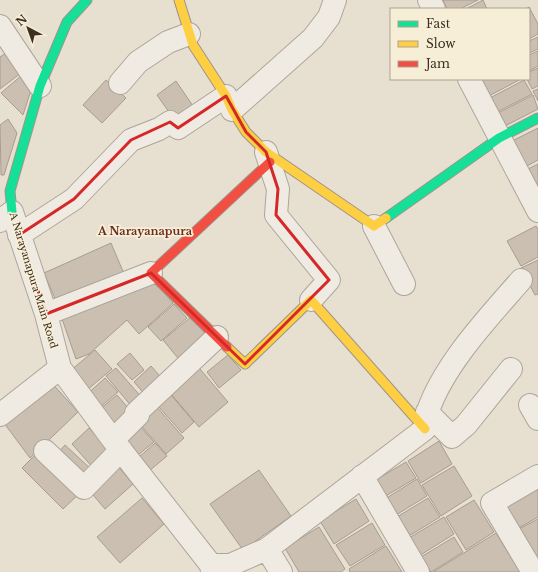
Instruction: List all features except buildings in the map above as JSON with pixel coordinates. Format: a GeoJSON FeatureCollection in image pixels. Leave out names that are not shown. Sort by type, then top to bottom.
{"type":"FeatureCollection","features":[{"type":"Feature","properties":{"kind":"street","name":"A Narayanapura Main Road"},"geometry":{"type":"LineString","coordinates":[[87,0],[67,22],[40,86],[4,209],[19,234],[46,314],[60,368],[212,569]]}},
{"type":"Feature","properties":{"kind":"street"},"geometry":{"type":"LineString","coordinates":[[179,0],[193,44],[246,132],[268,157],[374,226],[404,284]]}},
{"type":"Feature","properties":{"kind":"street"},"geometry":{"type":"LineString","coordinates":[[19,234],[74,199],[131,140],[159,129],[170,122],[178,128],[229,103],[313,38],[329,17],[335,0]]}},
{"type":"Feature","properties":{"kind":"street"},"geometry":{"type":"LineString","coordinates":[[0,26],[40,86]]}},
{"type":"Feature","properties":{"kind":"street"},"geometry":{"type":"LineString","coordinates":[[120,83],[138,62],[168,42],[189,34]]}},
{"type":"Feature","properties":{"kind":"street"},"geometry":{"type":"LineString","coordinates":[[470,80],[538,211]]}},
{"type":"Feature","properties":{"kind":"street"},"geometry":{"type":"LineString","coordinates":[[374,226],[499,138],[538,118]]}},
{"type":"Feature","properties":{"kind":"street"},"geometry":{"type":"LineString","coordinates":[[46,314],[151,273],[222,208],[268,157]]}},
{"type":"Feature","properties":{"kind":"street"},"geometry":{"type":"LineString","coordinates":[[151,273],[246,364],[311,300],[329,280],[276,215],[278,189],[268,157]]}},
{"type":"Feature","properties":{"kind":"street"},"geometry":{"type":"LineString","coordinates":[[212,569],[230,565],[267,549],[362,476],[426,420],[444,376],[483,324],[521,280]]}},
{"type":"Feature","properties":{"kind":"street"},"geometry":{"type":"LineString","coordinates":[[311,300],[426,420],[452,437],[466,425],[511,369]]}},
{"type":"Feature","properties":{"kind":"street"},"geometry":{"type":"LineString","coordinates":[[45,451],[84,488],[138,415],[136,413],[217,337]]}},
{"type":"Feature","properties":{"kind":"street"},"geometry":{"type":"LineString","coordinates":[[0,415],[60,368]]}},
{"type":"Feature","properties":{"kind":"street"},"geometry":{"type":"LineString","coordinates":[[362,476],[418,572]]}},
{"type":"Feature","properties":{"kind":"street"},"geometry":{"type":"LineString","coordinates":[[533,572],[492,503],[538,476]]}},
{"type":"Feature","properties":{"kind":"street"},"geometry":{"type":"LineString","coordinates":[[267,549],[281,572]]}},
{"type":"Feature","properties":{"kind":"highlighted area"},"geometry":{"type":"Polygon","coordinates":[[[226,96],[246,132],[266,152],[278,189],[276,215],[329,280],[245,364],[151,273],[46,314],[19,235],[74,199],[131,140],[170,122],[178,128],[226,96]]]}},
{"type":"Feature","properties":{"kind":"traffic: fast"},"geometry":{"type":"LineString","coordinates":[[12,212],[10,191],[40,86],[67,22],[87,0]]}},
{"type":"Feature","properties":{"kind":"traffic: fast"},"geometry":{"type":"LineString","coordinates":[[386,218],[499,138],[538,118]]}},
{"type":"Feature","properties":{"kind":"traffic: slow"},"geometry":{"type":"LineString","coordinates":[[179,0],[193,45],[226,96],[232,110],[246,132],[266,152],[374,226],[386,218]]}},
{"type":"Feature","properties":{"kind":"traffic: slow"},"geometry":{"type":"LineString","coordinates":[[227,347],[245,364],[311,300],[425,429]]}},
{"type":"Feature","properties":{"kind":"traffic: jam"},"geometry":{"type":"LineString","coordinates":[[227,347],[151,273],[270,162]]}},
{"type":"Feature","properties":{"kind":"district","name":"A Narayanapura"},"geometry":{"type":"Point","coordinates":[145,231]}}]}
